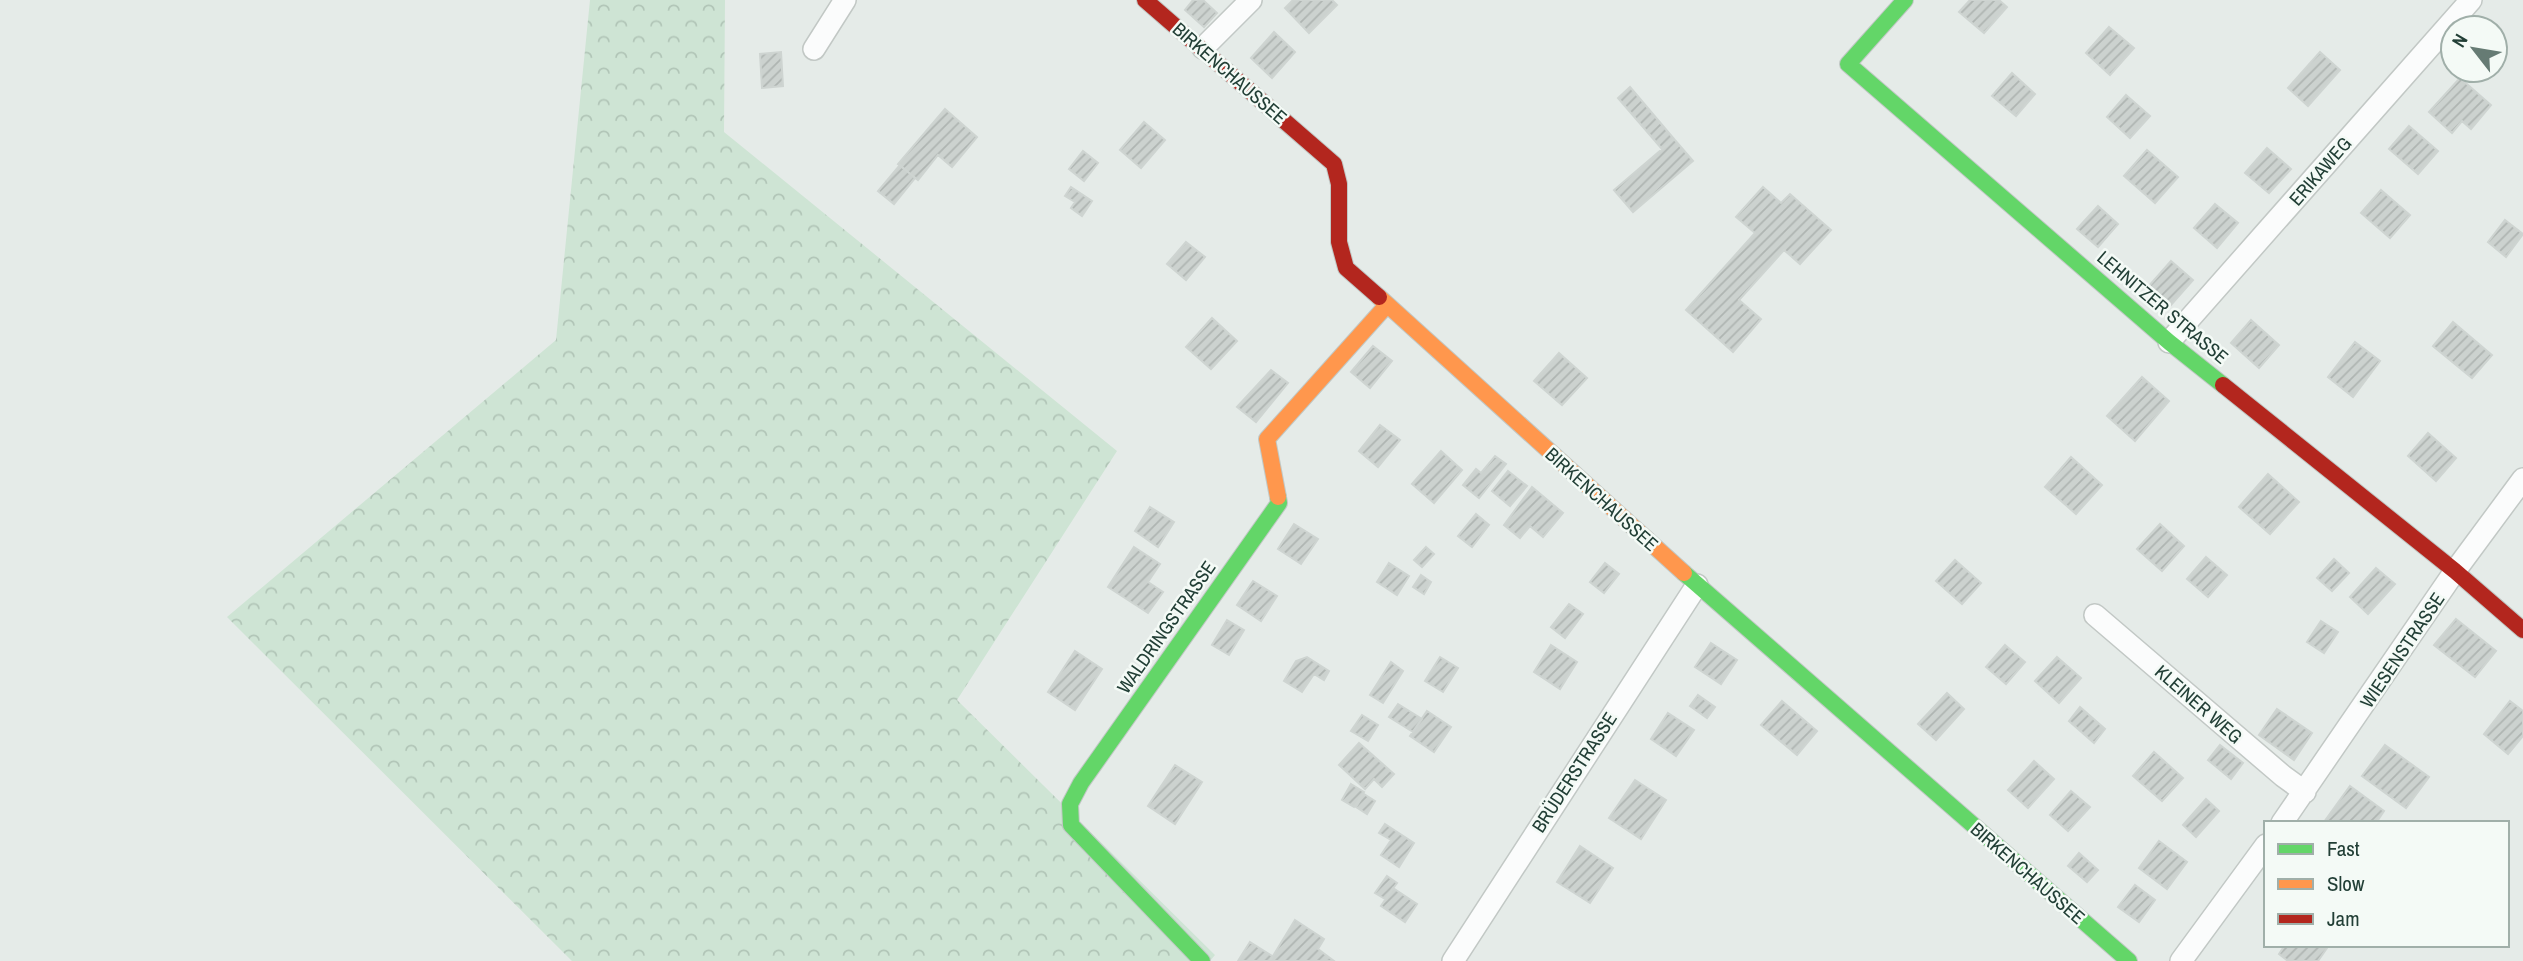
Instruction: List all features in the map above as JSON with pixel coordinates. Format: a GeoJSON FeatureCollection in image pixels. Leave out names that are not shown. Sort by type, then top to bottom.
{"type":"FeatureCollection","features":[{"type":"Feature","properties":{"kind":"street"},"geometry":{"type":"LineString","coordinates":[[814,49],[845,0]]}},
{"type":"Feature","properties":{"kind":"street","name":"BIRKENCHAUSSEE"},"geometry":{"type":"LineString","coordinates":[[1145,0],[1334,164],[1339,184],[1339,242],[1346,268],[1698,585],[2129,961]]}},
{"type":"Feature","properties":{"kind":"street"},"geometry":{"type":"LineString","coordinates":[[1203,48],[1251,0]]}},
{"type":"Feature","properties":{"kind":"street","name":"LEHNITZER STRASSE"},"geometry":{"type":"LineString","coordinates":[[1905,0],[1848,64],[2169,342],[2455,571],[2523,630]]}},
{"type":"Feature","properties":{"kind":"street","name":"ERIKAWEG"},"geometry":{"type":"LineString","coordinates":[[2169,342],[2471,0]]}},
{"type":"Feature","properties":{"kind":"street","name":"WALDRINGSTRASSE"},"geometry":{"type":"LineString","coordinates":[[1202,961],[1071,825],[1070,804],[1081,783],[1279,503],[1267,439],[1387,305]]}},
{"type":"Feature","properties":{"kind":"street","name":"WIESENSTRASSE"},"geometry":{"type":"LineString","coordinates":[[2283,821],[2455,571],[2523,479]]}},
{"type":"Feature","properties":{"kind":"street","name":"BRÜDERSTRASSE"},"geometry":{"type":"LineString","coordinates":[[1453,961],[1698,585]]}},
{"type":"Feature","properties":{"kind":"street","name":"KLEINER WEG"},"geometry":{"type":"LineString","coordinates":[[2095,615],[2305,792]]}},
{"type":"Feature","properties":{"kind":"street"},"geometry":{"type":"LineString","coordinates":[[2181,961],[2264,848]]}},
{"type":"Feature","properties":{"kind":"green space"},"geometry":{"type":"Polygon","coordinates":[[[590,0],[725,0],[724,132],[1117,451],[957,700],[1215,955],[1210,961],[572,961],[227,617],[556,340],[590,0]]]}},
{"type":"Feature","properties":{"kind":"building"},"geometry":{"type":"Polygon","coordinates":[[[1193,0],[1203,0],[1217,13],[1204,27],[1185,10],[1193,0]]]}},
{"type":"Feature","properties":{"kind":"building"},"geometry":{"type":"Polygon","coordinates":[[[1293,0],[1332,0],[1337,5],[1309,33],[1285,8],[1293,0]]]}},
{"type":"Feature","properties":{"kind":"building"},"geometry":{"type":"Polygon","coordinates":[[[1970,0],[1999,0],[2007,7],[1984,33],[1959,12],[1970,0]]]}},
{"type":"Feature","properties":{"kind":"building"},"geometry":{"type":"Polygon","coordinates":[[[2109,27],[2134,48],[2110,75],[2086,53],[2109,27]]]}},
{"type":"Feature","properties":{"kind":"building"},"geometry":{"type":"Polygon","coordinates":[[[1274,32],[1295,52],[1272,78],[1251,58],[1274,32]]]}},
{"type":"Feature","properties":{"kind":"building"},"geometry":{"type":"Polygon","coordinates":[[[781,52],[783,86],[762,88],[760,54],[781,52]]]}},
{"type":"Feature","properties":{"kind":"building"},"geometry":{"type":"Polygon","coordinates":[[[2320,52],[2340,70],[2308,106],[2288,88],[2320,52]]]}},
{"type":"Feature","properties":{"kind":"building"},"geometry":{"type":"Polygon","coordinates":[[[2012,73],[2035,94],[2016,116],[1992,96],[2012,73]]]}},
{"type":"Feature","properties":{"kind":"building"},"geometry":{"type":"Polygon","coordinates":[[[2455,84],[2467,84],[2491,105],[2471,129],[2462,121],[2452,133],[2429,112],[2455,84]]]}},
{"type":"Feature","properties":{"kind":"building"},"geometry":{"type":"Polygon","coordinates":[[[1630,87],[1674,139],[1662,149],[1618,98],[1630,87]]]}},
{"type":"Feature","properties":{"kind":"building"},"geometry":{"type":"Polygon","coordinates":[[[2126,95],[2150,116],[2130,138],[2107,117],[2126,95]]]}},
{"type":"Feature","properties":{"kind":"building"},"geometry":{"type":"Polygon","coordinates":[[[945,109],[977,137],[952,167],[938,155],[918,180],[898,164],[945,109]]]}},
{"type":"Feature","properties":{"kind":"building"},"geometry":{"type":"Polygon","coordinates":[[[1144,122],[1165,140],[1141,168],[1120,150],[1144,122]]]}},
{"type":"Feature","properties":{"kind":"building"},"geometry":{"type":"Polygon","coordinates":[[[2409,126],[2438,151],[2418,174],[2389,149],[2409,126]]]}},
{"type":"Feature","properties":{"kind":"building"},"geometry":{"type":"Polygon","coordinates":[[[1674,139],[1693,161],[1633,212],[1614,190],[1674,139]]]}},
{"type":"Feature","properties":{"kind":"building"},"geometry":{"type":"Polygon","coordinates":[[[2267,148],[2291,169],[2269,193],[2245,173],[2267,148]]]}},
{"type":"Feature","properties":{"kind":"building"},"geometry":{"type":"Polygon","coordinates":[[[2147,150],[2178,177],[2155,203],[2124,176],[2147,150]]]}},
{"type":"Feature","properties":{"kind":"building"},"geometry":{"type":"Polygon","coordinates":[[[1083,151],[1098,163],[1084,181],[1069,169],[1083,151]]]}},
{"type":"Feature","properties":{"kind":"building"},"geometry":{"type":"Polygon","coordinates":[[[900,165],[915,178],[894,204],[878,191],[900,165]]]}},
{"type":"Feature","properties":{"kind":"building"},"geometry":{"type":"Polygon","coordinates":[[[1071,187],[1092,201],[1082,216],[1071,208],[1075,202],[1065,196],[1071,187]]]}},
{"type":"Feature","properties":{"kind":"building"},"geometry":{"type":"Polygon","coordinates":[[[1763,187],[1781,203],[1790,194],[1831,230],[1800,264],[1784,250],[1739,300],[1761,319],[1733,352],[1686,310],[1755,233],[1736,217],[1763,187]]]}},
{"type":"Feature","properties":{"kind":"building"},"geometry":{"type":"Polygon","coordinates":[[[2381,190],[2410,215],[2390,238],[2361,213],[2381,190]]]}},
{"type":"Feature","properties":{"kind":"building"},"geometry":{"type":"Polygon","coordinates":[[[2215,204],[2238,223],[2217,248],[2194,228],[2215,204]]]}},
{"type":"Feature","properties":{"kind":"building"},"geometry":{"type":"Polygon","coordinates":[[[2098,206],[2118,224],[2098,247],[2077,229],[2098,206]]]}},
{"type":"Feature","properties":{"kind":"building"},"geometry":{"type":"Polygon","coordinates":[[[2505,220],[2523,234],[2506,257],[2488,242],[2505,220]]]}},
{"type":"Feature","properties":{"kind":"building"},"geometry":{"type":"Polygon","coordinates":[[[1186,242],[1205,257],[1186,280],[1167,264],[1186,242]]]}},
{"type":"Feature","properties":{"kind":"building"},"geometry":{"type":"Polygon","coordinates":[[[2171,261],[2193,280],[2170,306],[2148,287],[2171,261]]]}},
{"type":"Feature","properties":{"kind":"building"},"geometry":{"type":"Polygon","coordinates":[[[1212,318],[1237,341],[1211,369],[1186,347],[1212,318]]]}},
{"type":"Feature","properties":{"kind":"building"},"geometry":{"type":"Polygon","coordinates":[[[2251,320],[2279,345],[2259,368],[2231,343],[2251,320]]]}},
{"type":"Feature","properties":{"kind":"building"},"geometry":{"type":"Polygon","coordinates":[[[2453,322],[2492,355],[2472,378],[2433,346],[2453,322]]]}},
{"type":"Feature","properties":{"kind":"building"},"geometry":{"type":"Polygon","coordinates":[[[2355,342],[2380,361],[2353,397],[2328,377],[2355,342]]]}},
{"type":"Feature","properties":{"kind":"building"},"geometry":{"type":"Polygon","coordinates":[[[1373,346],[1392,361],[1370,388],[1351,372],[1373,346]]]}},
{"type":"Feature","properties":{"kind":"building"},"geometry":{"type":"Polygon","coordinates":[[[1559,353],[1587,378],[1562,405],[1534,381],[1559,353]]]}},
{"type":"Feature","properties":{"kind":"building"},"geometry":{"type":"Polygon","coordinates":[[[1271,370],[1288,383],[1256,422],[1237,407],[1271,370]]]}},
{"type":"Feature","properties":{"kind":"building"},"geometry":{"type":"Polygon","coordinates":[[[2142,377],[2169,401],[2135,441],[2107,416],[2142,377]]]}},
{"type":"Feature","properties":{"kind":"building"},"geometry":{"type":"Polygon","coordinates":[[[1380,425],[1400,440],[1378,467],[1359,451],[1380,425]]]}},
{"type":"Feature","properties":{"kind":"building"},"geometry":{"type":"Polygon","coordinates":[[[2428,433],[2456,458],[2436,481],[2408,456],[2428,433]]]}},
{"type":"Feature","properties":{"kind":"building"},"geometry":{"type":"Polygon","coordinates":[[[1441,451],[1462,470],[1434,503],[1412,484],[1441,451]]]}},
{"type":"Feature","properties":{"kind":"building"},"geometry":{"type":"Polygon","coordinates":[[[1495,456],[1506,464],[1479,498],[1463,485],[1476,469],[1481,473],[1495,456]]]}},
{"type":"Feature","properties":{"kind":"building"},"geometry":{"type":"Polygon","coordinates":[[[2071,457],[2102,485],[2076,514],[2045,487],[2071,457]]]}},
{"type":"Feature","properties":{"kind":"building"},"geometry":{"type":"Polygon","coordinates":[[[1508,471],[1527,486],[1510,506],[1492,491],[1508,471]]]}},
{"type":"Feature","properties":{"kind":"building"},"geometry":{"type":"Polygon","coordinates":[[[2268,474],[2299,502],[2270,534],[2239,507],[2268,474]]]}},
{"type":"Feature","properties":{"kind":"building"},"geometry":{"type":"Polygon","coordinates":[[[1532,487],[1563,513],[1543,537],[1530,526],[1520,538],[1504,525],[1532,487]]]}},
{"type":"Feature","properties":{"kind":"building"},"geometry":{"type":"Polygon","coordinates":[[[1150,507],[1174,522],[1158,547],[1135,531],[1150,507]]]}},
{"type":"Feature","properties":{"kind":"building"},"geometry":{"type":"Polygon","coordinates":[[[1476,514],[1489,525],[1472,547],[1458,536],[1476,514]]]}},
{"type":"Feature","properties":{"kind":"building"},"geometry":{"type":"Polygon","coordinates":[[[1294,524],[1318,539],[1301,564],[1278,549],[1294,524]]]}},
{"type":"Feature","properties":{"kind":"building"},"geometry":{"type":"Polygon","coordinates":[[[2160,524],[2184,546],[2162,571],[2137,549],[2160,524]]]}},
{"type":"Feature","properties":{"kind":"building"},"geometry":{"type":"Polygon","coordinates":[[[1134,547],[1160,564],[1148,582],[1163,592],[1148,613],[1108,587],[1134,547]]]}},
{"type":"Feature","properties":{"kind":"building"},"geometry":{"type":"Polygon","coordinates":[[[1426,547],[1434,554],[1422,567],[1414,560],[1426,547]]]}},
{"type":"Feature","properties":{"kind":"building"},"geometry":{"type":"Polygon","coordinates":[[[2206,557],[2227,575],[2208,597],[2187,579],[2206,557]]]}},
{"type":"Feature","properties":{"kind":"building"},"geometry":{"type":"Polygon","coordinates":[[[2334,559],[2349,573],[2332,591],[2317,578],[2334,559]]]}},
{"type":"Feature","properties":{"kind":"building"},"geometry":{"type":"Polygon","coordinates":[[[1955,560],[1981,583],[1962,604],[1936,581],[1955,560]]]}},
{"type":"Feature","properties":{"kind":"building"},"geometry":{"type":"Polygon","coordinates":[[[1389,563],[1409,576],[1397,595],[1377,582],[1389,563]]]}},
{"type":"Feature","properties":{"kind":"building"},"geometry":{"type":"Polygon","coordinates":[[[1605,563],[1619,574],[1604,593],[1590,582],[1605,563]]]}},
{"type":"Feature","properties":{"kind":"building"},"geometry":{"type":"Polygon","coordinates":[[[2376,568],[2395,584],[2368,614],[2350,597],[2376,568]]]}},
{"type":"Feature","properties":{"kind":"building"},"geometry":{"type":"Polygon","coordinates":[[[1421,575],[1431,582],[1424,594],[1413,587],[1421,575]]]}},
{"type":"Feature","properties":{"kind":"building"},"geometry":{"type":"Polygon","coordinates":[[[1253,581],[1277,596],[1261,621],[1237,605],[1253,581]]]}},
{"type":"Feature","properties":{"kind":"building"},"geometry":{"type":"Polygon","coordinates":[[[1569,604],[1583,614],[1565,638],[1551,627],[1569,604]]]}},
{"type":"Feature","properties":{"kind":"building"},"geometry":{"type":"Polygon","coordinates":[[[2456,619],[2496,651],[2475,677],[2434,645],[2456,619]]]}},
{"type":"Feature","properties":{"kind":"building"},"geometry":{"type":"Polygon","coordinates":[[[1227,620],[1244,630],[1229,655],[1212,645],[1227,620]]]}},
{"type":"Feature","properties":{"kind":"building"},"geometry":{"type":"Polygon","coordinates":[[[2321,621],[2338,632],[2324,653],[2307,642],[2321,621]]]}},
{"type":"Feature","properties":{"kind":"building"},"geometry":{"type":"Polygon","coordinates":[[[1711,643],[1737,660],[1721,684],[1695,667],[1711,643]]]}},
{"type":"Feature","properties":{"kind":"building"},"geometry":{"type":"Polygon","coordinates":[[[1551,645],[1577,662],[1560,689],[1534,672],[1551,645]]]}},
{"type":"Feature","properties":{"kind":"building"},"geometry":{"type":"Polygon","coordinates":[[[2005,645],[2025,662],[2006,684],[1986,667],[2005,645]]]}},
{"type":"Feature","properties":{"kind":"building"},"geometry":{"type":"Polygon","coordinates":[[[1075,651],[1102,669],[1075,710],[1048,692],[1075,651]]]}},
{"type":"Feature","properties":{"kind":"building"},"geometry":{"type":"Polygon","coordinates":[[[1307,657],[1329,671],[1324,680],[1314,674],[1302,692],[1284,681],[1296,661],[1307,657]]]}},
{"type":"Feature","properties":{"kind":"building"},"geometry":{"type":"Polygon","coordinates":[[[1440,657],[1458,668],[1443,692],[1425,681],[1440,657]]]}},
{"type":"Feature","properties":{"kind":"building"},"geometry":{"type":"Polygon","coordinates":[[[2057,657],[2081,678],[2059,703],[2035,681],[2057,657]]]}},
{"type":"Feature","properties":{"kind":"building"},"geometry":{"type":"Polygon","coordinates":[[[1391,662],[1403,671],[1383,703],[1370,695],[1391,662]]]}},
{"type":"Feature","properties":{"kind":"building"},"geometry":{"type":"Polygon","coordinates":[[[1947,693],[1964,709],[1936,740],[1918,724],[1947,693]]]}},
{"type":"Feature","properties":{"kind":"building"},"geometry":{"type":"Polygon","coordinates":[[[1698,695],[1715,707],[1707,718],[1690,706],[1698,695]]]}},
{"type":"Feature","properties":{"kind":"building"},"geometry":{"type":"Polygon","coordinates":[[[1782,701],[1817,731],[1797,755],[1761,725],[1782,701]]]}},
{"type":"Feature","properties":{"kind":"building"},"geometry":{"type":"Polygon","coordinates":[[[2510,701],[2523,711],[2523,736],[2508,754],[2484,734],[2510,701]]]}},
{"type":"Feature","properties":{"kind":"building"},"geometry":{"type":"Polygon","coordinates":[[[1398,704],[1422,719],[1413,732],[1389,717],[1398,704]]]}},
{"type":"Feature","properties":{"kind":"building"},"geometry":{"type":"Polygon","coordinates":[[[2080,707],[2105,729],[2094,743],[2069,721],[2080,707]]]}},
{"type":"Feature","properties":{"kind":"building"},"geometry":{"type":"Polygon","coordinates":[[[2277,709],[2312,733],[2294,760],[2259,735],[2277,709]]]}},
{"type":"Feature","properties":{"kind":"building"},"geometry":{"type":"Polygon","coordinates":[[[1427,711],[1451,727],[1434,752],[1410,736],[1427,711]]]}},
{"type":"Feature","properties":{"kind":"building"},"geometry":{"type":"Polygon","coordinates":[[[1668,713],[1694,730],[1676,756],[1651,739],[1668,713]]]}},
{"type":"Feature","properties":{"kind":"building"},"geometry":{"type":"Polygon","coordinates":[[[1362,715],[1378,725],[1368,741],[1351,731],[1362,715]]]}},
{"type":"Feature","properties":{"kind":"building"},"geometry":{"type":"Polygon","coordinates":[[[1359,743],[1394,774],[1382,787],[1374,779],[1365,789],[1339,765],[1359,743]]]}},
{"type":"Feature","properties":{"kind":"building"},"geometry":{"type":"Polygon","coordinates":[[[2220,745],[2243,763],[2231,779],[2208,760],[2220,745]]]}},
{"type":"Feature","properties":{"kind":"building"},"geometry":{"type":"Polygon","coordinates":[[[2385,745],[2429,777],[2406,808],[2362,776],[2385,745]]]}},
{"type":"Feature","properties":{"kind":"building"},"geometry":{"type":"Polygon","coordinates":[[[2154,752],[2183,778],[2162,801],[2133,776],[2154,752]]]}},
{"type":"Feature","properties":{"kind":"building"},"geometry":{"type":"Polygon","coordinates":[[[2034,761],[2054,779],[2028,808],[2008,790],[2034,761]]]}},
{"type":"Feature","properties":{"kind":"building"},"geometry":{"type":"Polygon","coordinates":[[[1175,765],[1202,782],[1175,824],[1148,806],[1175,765]]]}},
{"type":"Feature","properties":{"kind":"building"},"geometry":{"type":"Polygon","coordinates":[[[1635,780],[1666,800],[1641,839],[1609,818],[1635,780]]]}},
{"type":"Feature","properties":{"kind":"building"},"geometry":{"type":"Polygon","coordinates":[[[1351,784],[1364,792],[1354,807],[1342,800],[1351,784]]]}},
{"type":"Feature","properties":{"kind":"building"},"geometry":{"type":"Polygon","coordinates":[[[2350,786],[2384,811],[2377,821],[2325,821],[2350,786]]]}},
{"type":"Feature","properties":{"kind":"building"},"geometry":{"type":"Polygon","coordinates":[[[2071,791],[2090,807],[2068,831],[2050,815],[2071,791]]]}},
{"type":"Feature","properties":{"kind":"building"},"geometry":{"type":"Polygon","coordinates":[[[1364,794],[1375,801],[1367,814],[1356,807],[1364,794]]]}},
{"type":"Feature","properties":{"kind":"building"},"geometry":{"type":"Polygon","coordinates":[[[2206,799],[2219,811],[2196,837],[2183,825],[2206,799]]]}},
{"type":"Feature","properties":{"kind":"building"},"geometry":{"type":"Polygon","coordinates":[[[1385,824],[1414,843],[1399,867],[1381,855],[1391,840],[1379,833],[1385,824]]]}},
{"type":"Feature","properties":{"kind":"building"},"geometry":{"type":"Polygon","coordinates":[[[2159,841],[2187,862],[2167,889],[2139,868],[2159,841]]]}},
{"type":"Feature","properties":{"kind":"building"},"geometry":{"type":"Polygon","coordinates":[[[1580,846],[1613,868],[1590,903],[1557,882],[1580,846]]]}},
{"type":"Feature","properties":{"kind":"building"},"geometry":{"type":"Polygon","coordinates":[[[2079,853],[2098,870],[2087,882],[2068,866],[2079,853]]]}},
{"type":"Feature","properties":{"kind":"building"},"geometry":{"type":"Polygon","coordinates":[[[1387,876],[1397,883],[1385,899],[1375,893],[1387,876]]]}},
{"type":"Feature","properties":{"kind":"building"},"geometry":{"type":"Polygon","coordinates":[[[2135,885],[2155,900],[2139,922],[2118,907],[2135,885]]]}},
{"type":"Feature","properties":{"kind":"building"},"geometry":{"type":"Polygon","coordinates":[[[1393,888],[1417,904],[1405,922],[1381,906],[1393,888]]]}},
{"type":"Feature","properties":{"kind":"building"},"geometry":{"type":"Polygon","coordinates":[[[1295,920],[1324,939],[1318,949],[1334,961],[1270,961],[1295,920]]]}},
{"type":"Feature","properties":{"kind":"building"},"geometry":{"type":"Polygon","coordinates":[[[1250,942],[1272,956],[1270,961],[1238,961],[1250,942]]]}},
{"type":"Feature","properties":{"kind":"building"},"geometry":{"type":"Polygon","coordinates":[[[2284,947],[2327,948],[2318,961],[2288,961],[2279,954],[2284,947]]]}},
{"type":"Feature","properties":{"kind":"traffic: fast"},"geometry":{"type":"LineString","coordinates":[[1905,0],[1848,64],[2169,342],[2223,385]]}},
{"type":"Feature","properties":{"kind":"traffic: fast"},"geometry":{"type":"LineString","coordinates":[[1202,961],[1071,825],[1070,804],[1081,783],[1279,503],[1278,497]]}},
{"type":"Feature","properties":{"kind":"traffic: fast"},"geometry":{"type":"LineString","coordinates":[[1684,573],[2129,961]]}},
{"type":"Feature","properties":{"kind":"traffic: slow"},"geometry":{"type":"LineString","coordinates":[[1379,297],[1684,573]]}},
{"type":"Feature","properties":{"kind":"traffic: slow"},"geometry":{"type":"LineString","coordinates":[[1278,497],[1267,439],[1387,305]]}},
{"type":"Feature","properties":{"kind":"traffic: jam"},"geometry":{"type":"LineString","coordinates":[[1145,0],[1334,164],[1339,184],[1339,242],[1346,268],[1379,297]]}},
{"type":"Feature","properties":{"kind":"traffic: jam"},"geometry":{"type":"LineString","coordinates":[[2223,385],[2455,571],[2523,630]]}}]}
